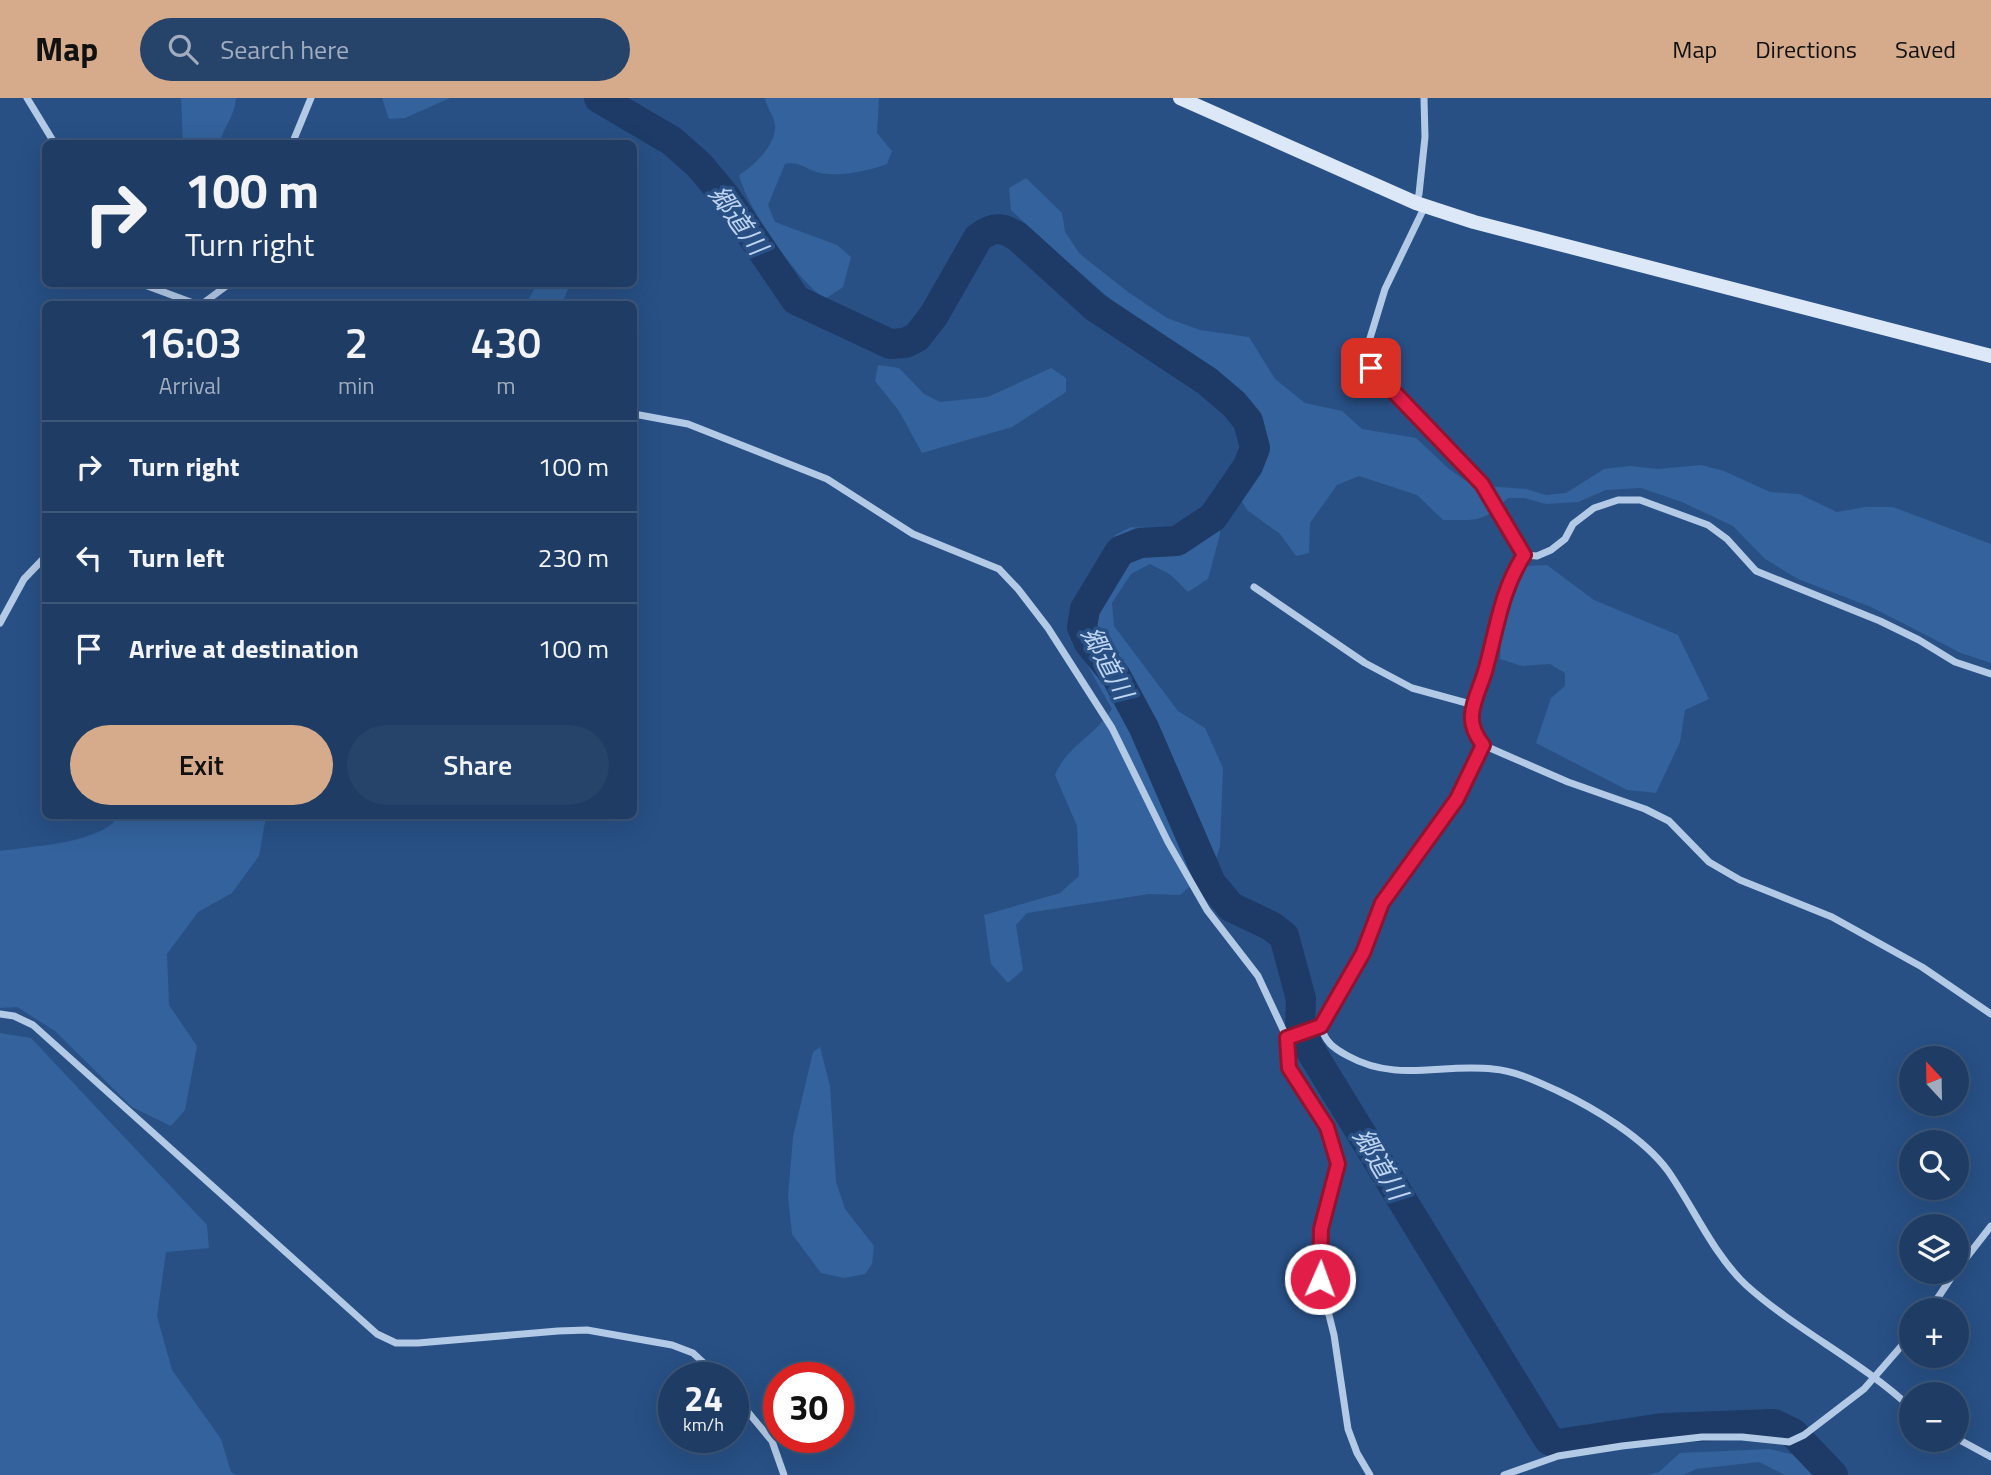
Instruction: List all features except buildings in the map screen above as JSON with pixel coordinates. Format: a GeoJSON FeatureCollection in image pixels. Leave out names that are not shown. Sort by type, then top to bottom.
{"type":"FeatureCollection","features":[{"type":"Feature","properties":{"kind":"street"},"geometry":{"type":"LineString","coordinates":[[27,98],[53,140]]}},
{"type":"Feature","properties":{"kind":"street"},"geometry":{"type":"LineString","coordinates":[[294,140],[311,98]]}},
{"type":"Feature","properties":{"kind":"street"},"geometry":{"type":"LineString","coordinates":[[1180,98],[1420,205],[1474,222],[1991,356]]}},
{"type":"Feature","properties":{"kind":"street"},"geometry":{"type":"LineString","coordinates":[[1423,98],[1425,137],[1420,205],[1385,289],[1367,348],[1371,368],[1482,484],[1524,555]]}},
{"type":"Feature","properties":{"kind":"street"},"geometry":{"type":"LineString","coordinates":[[150,287],[188,301]]}},
{"type":"Feature","properties":{"kind":"street"},"geometry":{"type":"LineString","coordinates":[[206,301],[225,287]]}},
{"type":"Feature","properties":{"kind":"street"},"geometry":{"type":"LineString","coordinates":[[637,415],[688,424],[789,461],[837,484],[913,534],[999,569],[1048,628],[1112,728],[1174,853],[1207,910],[1258,976],[1287,1038],[1289,1068],[1327,1127],[1338,1164],[1321,1229],[1320,1279],[1336,1346],[1348,1429],[1357,1453],[1370,1475]]}},
{"type":"Feature","properties":{"kind":"street"},"geometry":{"type":"LineString","coordinates":[[1524,555],[1537,556],[1551,550],[1564,539],[1573,524],[1594,508],[1618,500],[1640,500],[1708,525],[1727,539],[1756,571],[1881,621],[1955,662],[1991,674]]}},
{"type":"Feature","properties":{"kind":"street"},"geometry":{"type":"LineString","coordinates":[[1524,555],[1513,573],[1498,611],[1486,669],[1474,705],[1472,718],[1475,735],[1483,745],[1568,782],[1645,809],[1668,821],[1709,862],[1740,880],[1832,917],[1922,967],[1991,1014]]}},
{"type":"Feature","properties":{"kind":"street"},"geometry":{"type":"LineString","coordinates":[[0,623],[24,579],[42,560]]}},
{"type":"Feature","properties":{"kind":"street"},"geometry":{"type":"LineString","coordinates":[[1254,587],[1365,663],[1412,688],[1474,705]]}},
{"type":"Feature","properties":{"kind":"street"},"geometry":{"type":"LineString","coordinates":[[1287,1038],[1317,1027],[1363,953],[1382,903],[1457,799],[1483,745]]}},
{"type":"Feature","properties":{"kind":"street"},"geometry":{"type":"LineString","coordinates":[[0,1014],[14,1016],[33,1025],[377,1334],[396,1343],[418,1343],[587,1331],[671,1345],[694,1353],[703,1362]]}},
{"type":"Feature","properties":{"kind":"street"},"geometry":{"type":"LineString","coordinates":[[1317,1027],[1333,1048],[1382,1070],[1507,1070],[1528,1077],[1592,1109],[1651,1152],[1667,1169],[1724,1258],[1744,1283],[1899,1398]]}},
{"type":"Feature","properties":{"kind":"street"},"geometry":{"type":"LineString","coordinates":[[1969,1254],[1991,1226]]}},
{"type":"Feature","properties":{"kind":"street"},"geometry":{"type":"LineString","coordinates":[[1503,1475],[1558,1456],[1622,1446],[1702,1437],[1742,1437],[1777,1442],[1795,1440],[1875,1378],[1899,1349]]}},
{"type":"Feature","properties":{"kind":"street"},"geometry":{"type":"LineString","coordinates":[[749,1413],[772,1441],[784,1475]]}},
{"type":"Feature","properties":{"kind":"street"},"geometry":{"type":"LineString","coordinates":[[1969,1445],[1991,1457]]}},
{"type":"Feature","properties":{"kind":"shaded area"},"geometry":{"type":"Polygon","coordinates":[[[181,98],[236,98],[234,110],[220,140],[183,140],[181,98]]]}},
{"type":"Feature","properties":{"kind":"shaded area"},"geometry":{"type":"Polygon","coordinates":[[[382,98],[450,98],[405,118],[389,119],[382,98]]]}},
{"type":"Feature","properties":{"kind":"shaded area"},"geometry":{"type":"Polygon","coordinates":[[[765,98],[879,98],[877,133],[892,151],[887,164],[862,171],[824,174],[797,164],[785,164],[768,205],[775,222],[837,245],[851,257],[843,287],[825,299],[800,276],[774,242],[752,205],[739,175],[758,160],[775,132],[765,98]]]}},
{"type":"Feature","properties":{"kind":"shaded area"},"geometry":{"type":"Polygon","coordinates":[[[1026,178],[1062,213],[1065,232],[1080,254],[1128,292],[1167,318],[1200,330],[1249,337],[1275,379],[1305,403],[1342,411],[1362,429],[1416,438],[1449,469],[1472,485],[1526,489],[1546,495],[1566,493],[1604,469],[1631,466],[1658,469],[1701,465],[1724,471],[1770,492],[1799,494],[1837,512],[1866,507],[1893,507],[1991,544],[1991,663],[1961,653],[1871,607],[1798,579],[1765,559],[1733,526],[1682,502],[1641,488],[1606,490],[1578,502],[1546,504],[1524,498],[1508,498],[1485,516],[1443,520],[1417,495],[1359,476],[1337,485],[1310,523],[1309,553],[1296,556],[1280,534],[1247,510],[1240,498],[1261,464],[1266,446],[1262,425],[1254,408],[1215,372],[1153,334],[1081,274],[1011,210],[1009,188],[1026,178]]]}},
{"type":"Feature","properties":{"kind":"shaded area"},"geometry":{"type":"Polygon","coordinates":[[[535,287],[569,287],[563,301],[528,301],[535,287]]]}},
{"type":"Feature","properties":{"kind":"shaded area"},"geometry":{"type":"Polygon","coordinates":[[[878,365],[899,368],[924,394],[940,402],[988,397],[1051,368],[1066,378],[1066,392],[1012,427],[922,453],[899,411],[875,381],[878,365]]]}},
{"type":"Feature","properties":{"kind":"shaded area"},"geometry":{"type":"Polygon","coordinates":[[[1199,514],[1220,522],[1220,534],[1208,579],[1188,592],[1171,575],[1150,564],[1131,574],[1112,603],[1114,626],[1178,711],[1205,728],[1223,768],[1220,846],[1214,866],[1180,895],[1149,894],[1027,913],[1016,925],[1023,970],[1008,983],[991,964],[984,915],[1060,893],[1079,876],[1077,826],[1055,775],[1066,757],[1112,709],[1077,647],[1079,600],[1115,535],[1131,527],[1165,529],[1186,525],[1199,514]]]}},
{"type":"Feature","properties":{"kind":"shaded area"},"geometry":{"type":"Polygon","coordinates":[[[1547,565],[1594,600],[1678,635],[1709,699],[1685,710],[1680,742],[1656,793],[1627,790],[1536,743],[1551,698],[1565,686],[1565,673],[1550,664],[1522,666],[1500,659],[1503,603],[1522,566],[1547,565]]]}},
{"type":"Feature","properties":{"kind":"shaded area"},"geometry":{"type":"Polygon","coordinates":[[[116,819],[265,819],[259,856],[232,893],[198,912],[167,954],[169,1005],[197,1046],[185,1110],[171,1126],[132,1107],[55,1031],[17,1007],[0,1008],[0,851],[81,838],[110,825],[116,819]]]}},
{"type":"Feature","properties":{"kind":"shaded area"},"geometry":{"type":"Polygon","coordinates":[[[0,1033],[31,1038],[207,1225],[209,1248],[166,1252],[157,1316],[172,1370],[221,1439],[231,1472],[236,1475],[0,1475],[0,1033]]]}},
{"type":"Feature","properties":{"kind":"shaded area"},"geometry":{"type":"Polygon","coordinates":[[[820,1047],[830,1086],[836,1182],[845,1209],[874,1246],[872,1264],[865,1274],[844,1278],[821,1273],[792,1234],[788,1196],[793,1137],[813,1052],[820,1047]]]}},
{"type":"Feature","properties":{"kind":"shaded area"},"geometry":{"type":"Polygon","coordinates":[[[1770,1449],[1803,1457],[1822,1475],[1785,1475],[1759,1462],[1696,1469],[1684,1475],[1647,1475],[1659,1472],[1680,1453],[1770,1449]]]}},
{"type":"Feature","properties":{"kind":"waterway","name":"郷道川"},"geometry":{"type":"LineString","coordinates":[[599,98],[672,141],[699,165],[725,196],[796,300],[890,344],[905,343],[917,337],[934,315],[978,238],[988,231],[1008,231],[1095,307],[1207,381],[1234,404],[1248,421],[1255,448],[1248,466],[1213,517],[1177,541],[1140,543],[1120,551],[1085,609],[1082,627],[1089,643],[1116,676],[1144,728],[1211,883],[1231,907],[1271,926],[1284,936],[1301,999],[1300,1027],[1309,1048],[1549,1440],[1558,1444],[1662,1428],[1774,1424],[1793,1433],[1833,1475]]}},
{"type":"Feature","properties":{"kind":"route"},"geometry":{"type":"LineString","coordinates":[[1320,1279],[1321,1229],[1338,1164],[1327,1127],[1289,1068],[1287,1038],[1321,1026],[1363,953],[1382,903],[1457,799],[1477,760],[1483,745],[1475,735],[1472,718],[1474,705],[1486,669],[1498,611],[1513,573],[1524,555],[1519,551],[1510,529],[1482,484],[1371,368]]}}]}
